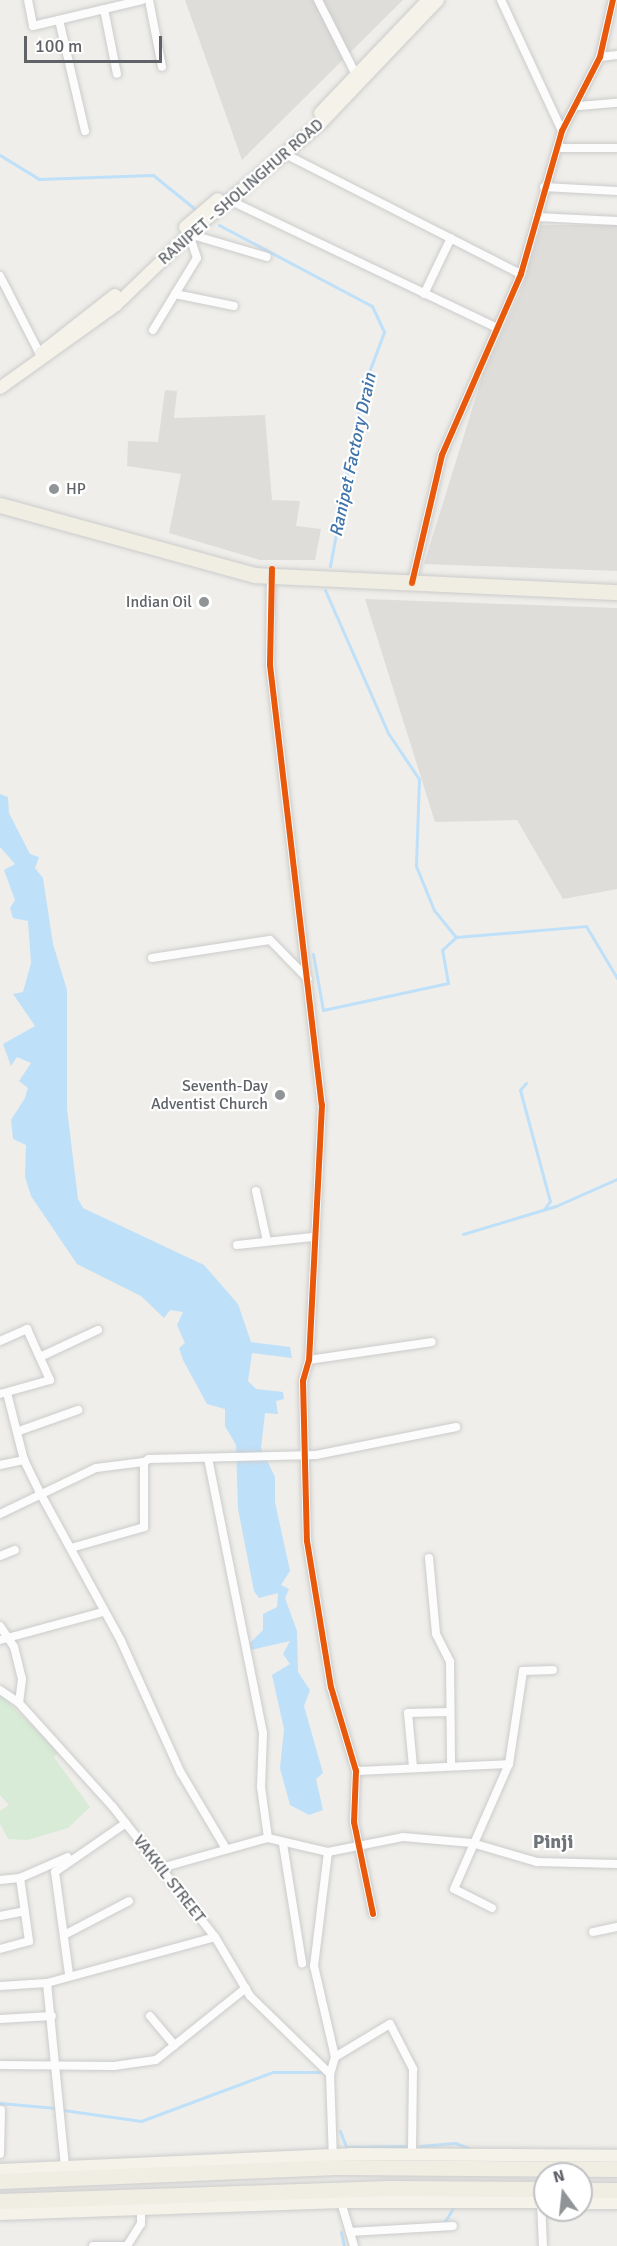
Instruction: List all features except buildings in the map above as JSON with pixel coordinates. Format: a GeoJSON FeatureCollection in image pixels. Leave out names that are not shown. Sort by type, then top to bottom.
{"type":"FeatureCollection","features":[{"type":"Feature","properties":{"kind":"highway"},"geometry":{"type":"LineString","coordinates":[[0,498],[271,573]]}},
{"type":"Feature","properties":{"kind":"highway"},"geometry":{"type":"LineString","coordinates":[[0,505],[271,573],[368,579],[617,585]]}},
{"type":"Feature","properties":{"kind":"highway"},"geometry":{"type":"LineString","coordinates":[[413,580],[617,592]]}},
{"type":"Feature","properties":{"kind":"highway"},"geometry":{"type":"LineString","coordinates":[[0,2181],[333,2162],[448,2167],[533,2167]]}},
{"type":"Feature","properties":{"kind":"highway"},"geometry":{"type":"LineString","coordinates":[[487,2167],[499,2176],[487,2189]]}},
{"type":"Feature","properties":{"kind":"highway"},"geometry":{"type":"LineString","coordinates":[[533,2168],[523,2178],[533,2188]]}},
{"type":"Feature","properties":{"kind":"highway"},"geometry":{"type":"LineString","coordinates":[[593,2168],[617,2169]]}},
{"type":"Feature","properties":{"kind":"highway"},"geometry":{"type":"LineString","coordinates":[[0,2201],[448,2189],[487,2189],[533,2195]]}},
{"type":"Feature","properties":{"kind":"highway"},"geometry":{"type":"LineString","coordinates":[[593,2190],[617,2190]]}},
{"type":"Feature","properties":{"kind":"main road"},"geometry":{"type":"LineString","coordinates":[[0,380],[42,358],[292,139],[359,78],[428,0]]}},
{"type":"Feature","properties":{"kind":"main road","name":"RANIPET - SHOLINGHUR ROAD"},"geometry":{"type":"LineString","coordinates":[[0,388],[116,305],[189,234],[208,212],[229,200],[285,154],[438,0]]}},
{"type":"Feature","properties":{"kind":"main road"},"geometry":{"type":"LineString","coordinates":[[0,2170],[333,2162],[412,2154],[617,2156]]}},
{"type":"Feature","properties":{"kind":"main road"},"geometry":{"type":"LineString","coordinates":[[0,2214],[533,2196]]}},
{"type":"Feature","properties":{"kind":"main road"},"geometry":{"type":"LineString","coordinates":[[593,2203],[617,2203]]}},
{"type":"Feature","properties":{"kind":"street"},"geometry":{"type":"LineString","coordinates":[[28,0],[33,26],[142,0]]}},
{"type":"Feature","properties":{"kind":"street"},"geometry":{"type":"LineString","coordinates":[[149,0],[162,67]]}},
{"type":"Feature","properties":{"kind":"street"},"geometry":{"type":"LineString","coordinates":[[318,0],[359,78]]}},
{"type":"Feature","properties":{"kind":"street"},"geometry":{"type":"LineString","coordinates":[[413,580],[442,455],[521,274],[544,187],[561,148],[562,131],[501,0]]}},
{"type":"Feature","properties":{"kind":"street"},"geometry":{"type":"LineString","coordinates":[[562,131],[579,106],[600,57],[613,0]]}},
{"type":"Feature","properties":{"kind":"street"},"geometry":{"type":"LineString","coordinates":[[105,9],[117,74]]}},
{"type":"Feature","properties":{"kind":"street"},"geometry":{"type":"LineString","coordinates":[[59,20],[85,131]]}},
{"type":"Feature","properties":{"kind":"street"},"geometry":{"type":"LineString","coordinates":[[600,57],[617,56]]}},
{"type":"Feature","properties":{"kind":"street"},"geometry":{"type":"LineString","coordinates":[[579,106],[617,103]]}},
{"type":"Feature","properties":{"kind":"street"},"geometry":{"type":"LineString","coordinates":[[561,148],[617,148]]}},
{"type":"Feature","properties":{"kind":"street"},"geometry":{"type":"LineString","coordinates":[[285,154],[521,274]]}},
{"type":"Feature","properties":{"kind":"street"},"geometry":{"type":"LineString","coordinates":[[544,187],[617,191]]}},
{"type":"Feature","properties":{"kind":"street"},"geometry":{"type":"LineString","coordinates":[[229,200],[497,328]]}},
{"type":"Feature","properties":{"kind":"street"},"geometry":{"type":"LineString","coordinates":[[537,217],[617,222]]}},
{"type":"Feature","properties":{"kind":"street"},"geometry":{"type":"LineString","coordinates":[[189,234],[267,256]]}},
{"type":"Feature","properties":{"kind":"street"},"geometry":{"type":"LineString","coordinates":[[153,330],[197,258],[189,234]]}},
{"type":"Feature","properties":{"kind":"street"},"geometry":{"type":"LineString","coordinates":[[424,294],[451,238]]}},
{"type":"Feature","properties":{"kind":"street"},"geometry":{"type":"LineString","coordinates":[[0,276],[42,358]]}},
{"type":"Feature","properties":{"kind":"street"},"geometry":{"type":"LineString","coordinates":[[175,294],[234,306]]}},
{"type":"Feature","properties":{"kind":"street"},"geometry":{"type":"LineString","coordinates":[[271,573],[270,665],[322,1105],[313,1237],[309,1360],[303,1381],[307,1541],[331,1687],[356,1770],[354,1822],[373,1914]]}},
{"type":"Feature","properties":{"kind":"street"},"geometry":{"type":"LineString","coordinates":[[152,958],[270,940],[309,980]]}},
{"type":"Feature","properties":{"kind":"street"},"geometry":{"type":"LineString","coordinates":[[256,1191],[267,1241]]}},
{"type":"Feature","properties":{"kind":"street"},"geometry":{"type":"LineString","coordinates":[[237,1245],[313,1237]]}},
{"type":"Feature","properties":{"kind":"street"},"geometry":{"type":"LineString","coordinates":[[0,1341],[27,1329],[40,1357],[50,1380],[4,1393],[19,1431],[24,1460],[71,1548],[181,1773],[225,1846]]}},
{"type":"Feature","properties":{"kind":"street"},"geometry":{"type":"LineString","coordinates":[[40,1357],[98,1330]]}},
{"type":"Feature","properties":{"kind":"street"},"geometry":{"type":"LineString","coordinates":[[309,1360],[432,1342]]}},
{"type":"Feature","properties":{"kind":"street"},"geometry":{"type":"LineString","coordinates":[[19,1431],[78,1410]]}},
{"type":"Feature","properties":{"kind":"street"},"geometry":{"type":"LineString","coordinates":[[0,1514],[39,1491],[96,1468],[144,1462],[306,1453],[375,1446],[456,1427]]}},
{"type":"Feature","properties":{"kind":"street"},"geometry":{"type":"LineString","coordinates":[[208,1458],[263,1733],[261,1787],[268,1838]]}},
{"type":"Feature","properties":{"kind":"street"},"geometry":{"type":"LineString","coordinates":[[0,1465],[24,1460]]}},
{"type":"Feature","properties":{"kind":"street"},"geometry":{"type":"LineString","coordinates":[[71,1548],[144,1527],[144,1462]]}},
{"type":"Feature","properties":{"kind":"street"},"geometry":{"type":"LineString","coordinates":[[0,1556],[15,1550]]}},
{"type":"Feature","properties":{"kind":"street"},"geometry":{"type":"LineString","coordinates":[[429,1558],[436,1634],[450,1662],[451,1762]]}},
{"type":"Feature","properties":{"kind":"street"},"geometry":{"type":"LineString","coordinates":[[4,1637],[102,1612]]}},
{"type":"Feature","properties":{"kind":"street"},"geometry":{"type":"LineString","coordinates":[[0,1626],[22,1679],[19,1703]]}},
{"type":"Feature","properties":{"kind":"street"},"geometry":{"type":"LineString","coordinates":[[492,1908],[454,1889],[472,1843],[509,1764],[523,1671],[553,1670]]}},
{"type":"Feature","properties":{"kind":"street","name":"VAKKIL STREET"},"geometry":{"type":"LineString","coordinates":[[0,1690],[19,1703],[126,1823],[215,1937],[246,1988],[330,2074]]}},
{"type":"Feature","properties":{"kind":"street"},"geometry":{"type":"LineString","coordinates":[[413,1767],[408,1713],[450,1712]]}},
{"type":"Feature","properties":{"kind":"street"},"geometry":{"type":"LineString","coordinates":[[356,1770],[451,1762],[509,1764]]}},
{"type":"Feature","properties":{"kind":"street"},"geometry":{"type":"LineString","coordinates":[[69,1974],[66,1934],[55,1872],[126,1823]]}},
{"type":"Feature","properties":{"kind":"street"},"geometry":{"type":"LineString","coordinates":[[160,1868],[225,1846],[268,1838],[283,1844],[328,1852],[403,1837],[472,1843],[537,1862],[617,1864]]}},
{"type":"Feature","properties":{"kind":"street"},"geometry":{"type":"LineString","coordinates":[[283,1844],[302,1963]]}},
{"type":"Feature","properties":{"kind":"street"},"geometry":{"type":"LineString","coordinates":[[328,1852],[314,1966],[335,2057],[330,2074],[333,2162]]}},
{"type":"Feature","properties":{"kind":"street"},"geometry":{"type":"LineString","coordinates":[[0,1880],[20,1878],[68,1857]]}},
{"type":"Feature","properties":{"kind":"street"},"geometry":{"type":"LineString","coordinates":[[0,1949],[29,1941],[20,1878]]}},
{"type":"Feature","properties":{"kind":"street"},"geometry":{"type":"LineString","coordinates":[[66,1934],[129,1901]]}},
{"type":"Feature","properties":{"kind":"street"},"geometry":{"type":"LineString","coordinates":[[0,1916],[25,1911]]}},
{"type":"Feature","properties":{"kind":"street"},"geometry":{"type":"LineString","coordinates":[[593,1932],[617,1927]]}},
{"type":"Feature","properties":{"kind":"street"},"geometry":{"type":"LineString","coordinates":[[0,1986],[47,1983],[69,1974],[215,1937]]}},
{"type":"Feature","properties":{"kind":"street"},"geometry":{"type":"LineString","coordinates":[[47,1983],[65,2168]]}},
{"type":"Feature","properties":{"kind":"street"},"geometry":{"type":"LineString","coordinates":[[0,2064],[156,2060],[246,1988]]}},
{"type":"Feature","properties":{"kind":"street"},"geometry":{"type":"LineString","coordinates":[[0,2019],[52,2016]]}},
{"type":"Feature","properties":{"kind":"street"},"geometry":{"type":"LineString","coordinates":[[150,2016],[174,2045]]}},
{"type":"Feature","properties":{"kind":"street"},"geometry":{"type":"LineString","coordinates":[[335,2057],[390,2024],[413,2069],[412,2154]]}},
{"type":"Feature","properties":{"kind":"street"},"geometry":{"type":"LineString","coordinates":[[0,2154],[1,2110]]}},
{"type":"Feature","properties":{"kind":"street"},"geometry":{"type":"LineString","coordinates":[[341,2202],[354,2246]]}},
{"type":"Feature","properties":{"kind":"street"},"geometry":{"type":"LineString","coordinates":[[93,2246],[126,2246],[141,2224],[141,2209]]}},
{"type":"Feature","properties":{"kind":"street"},"geometry":{"type":"LineString","coordinates":[[542,2222],[543,2246]]}},
{"type":"Feature","properties":{"kind":"street"},"geometry":{"type":"LineString","coordinates":[[350,2232],[453,2226]]}},
{"type":"Feature","properties":{"kind":"shaded area"},"geometry":{"type":"Polygon","coordinates":[[[185,0],[403,0],[242,160],[185,0]]]}},
{"type":"Feature","properties":{"kind":"shaded area"},"geometry":{"type":"Polygon","coordinates":[[[541,225],[617,225],[617,571],[424,564],[484,371],[520,294],[541,225]]]}},
{"type":"Feature","properties":{"kind":"shaded area"},"geometry":{"type":"Polygon","coordinates":[[[165,390],[177,391],[174,418],[265,415],[272,500],[300,501],[296,526],[321,529],[315,560],[260,560],[169,533],[181,474],[127,466],[128,441],[158,442],[165,390]]]}},
{"type":"Feature","properties":{"kind":"shaded area"},"geometry":{"type":"Polygon","coordinates":[[[365,599],[617,608],[617,889],[563,899],[517,820],[435,822],[365,599]]]}},
{"type":"Feature","properties":{"kind":"green space"},"geometry":{"type":"Polygon","coordinates":[[[0,1694],[58,1753],[54,1757],[90,1807],[68,1828],[28,1840],[8,1839],[0,1824],[0,1811],[9,1805],[0,1795],[0,1694]]]}},
{"type":"Feature","properties":{"kind":"water"},"geometry":{"type":"Polygon","coordinates":[[[0,794],[8,797],[9,813],[30,854],[39,857],[35,868],[43,878],[53,944],[67,990],[67,1109],[78,1199],[83,1208],[204,1265],[238,1304],[251,1342],[290,1347],[292,1358],[252,1353],[248,1381],[256,1389],[283,1392],[284,1399],[276,1401],[278,1414],[265,1413],[261,1448],[275,1477],[275,1502],[290,1571],[281,1585],[289,1589],[285,1598],[297,1631],[298,1672],[310,1690],[304,1706],[323,1773],[316,1779],[323,1810],[309,1815],[290,1805],[280,1768],[284,1729],[272,1675],[290,1664],[283,1654],[290,1641],[251,1650],[248,1645],[263,1630],[263,1614],[277,1607],[278,1593],[259,1598],[254,1591],[238,1509],[236,1445],[225,1426],[225,1409],[207,1404],[183,1360],[179,1348],[185,1343],[177,1325],[183,1312],[170,1310],[164,1318],[141,1296],[77,1264],[31,1196],[25,1177],[26,1145],[13,1139],[11,1120],[25,1098],[28,1088],[19,1081],[31,1063],[17,1057],[11,1066],[3,1044],[35,1026],[13,994],[23,992],[31,963],[28,921],[13,918],[10,908],[15,900],[4,870],[15,864],[0,847],[0,794]]]}},
{"type":"Feature","properties":{"kind":"waterway","name":"Ranipet Factory Drain"},"geometry":{"type":"LineString","coordinates":[[0,155],[39,179],[153,175],[195,209]]}},
{"type":"Feature","properties":{"kind":"waterway","name":"Ranipet Factory Drain"},"geometry":{"type":"LineString","coordinates":[[219,225],[372,306],[384,332],[363,388],[330,566]]}},
{"type":"Feature","properties":{"kind":"waterway","name":"Ranipet Factory Drain"},"geometry":{"type":"LineString","coordinates":[[325,590],[388,733],[419,779],[416,866],[434,910],[456,937],[586,926],[617,978]]}},
{"type":"Feature","properties":{"kind":"waterway"},"geometry":{"type":"LineString","coordinates":[[313,954],[323,1010],[448,983],[442,950],[456,937]]}},
{"type":"Feature","properties":{"kind":"waterway"},"geometry":{"type":"LineString","coordinates":[[526,1083],[520,1090],[550,1201],[545,1208]]}},
{"type":"Feature","properties":{"kind":"waterway"},"geometry":{"type":"LineString","coordinates":[[463,1234],[556,1206],[617,1179]]}},
{"type":"Feature","properties":{"kind":"waterway"},"geometry":{"type":"LineString","coordinates":[[63,2110],[141,2121],[273,2072],[324,2072]]}},
{"type":"Feature","properties":{"kind":"waterway"},"geometry":{"type":"LineString","coordinates":[[0,2103],[56,2108]]}},
{"type":"Feature","properties":{"kind":"waterway"},"geometry":{"type":"LineString","coordinates":[[340,2131],[346,2147],[405,2146]]}},
{"type":"Feature","properties":{"kind":"waterway"},"geometry":{"type":"LineString","coordinates":[[420,2146],[455,2143],[469,2148]]}},
{"type":"Feature","properties":{"kind":"waterway"},"geometry":{"type":"LineString","coordinates":[[444,2223],[453,2208]]}},
{"type":"Feature","properties":{"kind":"waterway"},"geometry":{"type":"LineString","coordinates":[[341,2232],[344,2246]]}},
{"type":"Feature","properties":{"kind":"cycle path"},"geometry":{"type":"LineString","coordinates":[[412,583],[442,455],[521,274],[562,131],[600,57],[613,0]]}},
{"type":"Feature","properties":{"kind":"cycle path"},"geometry":{"type":"LineString","coordinates":[[272,569],[270,665],[322,1105],[309,1360],[303,1381],[307,1541],[331,1687],[356,1771],[354,1822],[373,1914]]}},
{"type":"Feature","properties":{"kind":"place","name":"HP"},"geometry":{"type":"Point","coordinates":[54,489]}},
{"type":"Feature","properties":{"kind":"place","name":"Indian Oil"},"geometry":{"type":"Point","coordinates":[204,602]}},
{"type":"Feature","properties":{"kind":"place","name":"Seventh-Day Adventist Church"},"geometry":{"type":"Point","coordinates":[280,1095]}},
{"type":"Feature","properties":{"kind":"district","name":"Pinji"},"geometry":{"type":"Point","coordinates":[553,1841]}}]}
